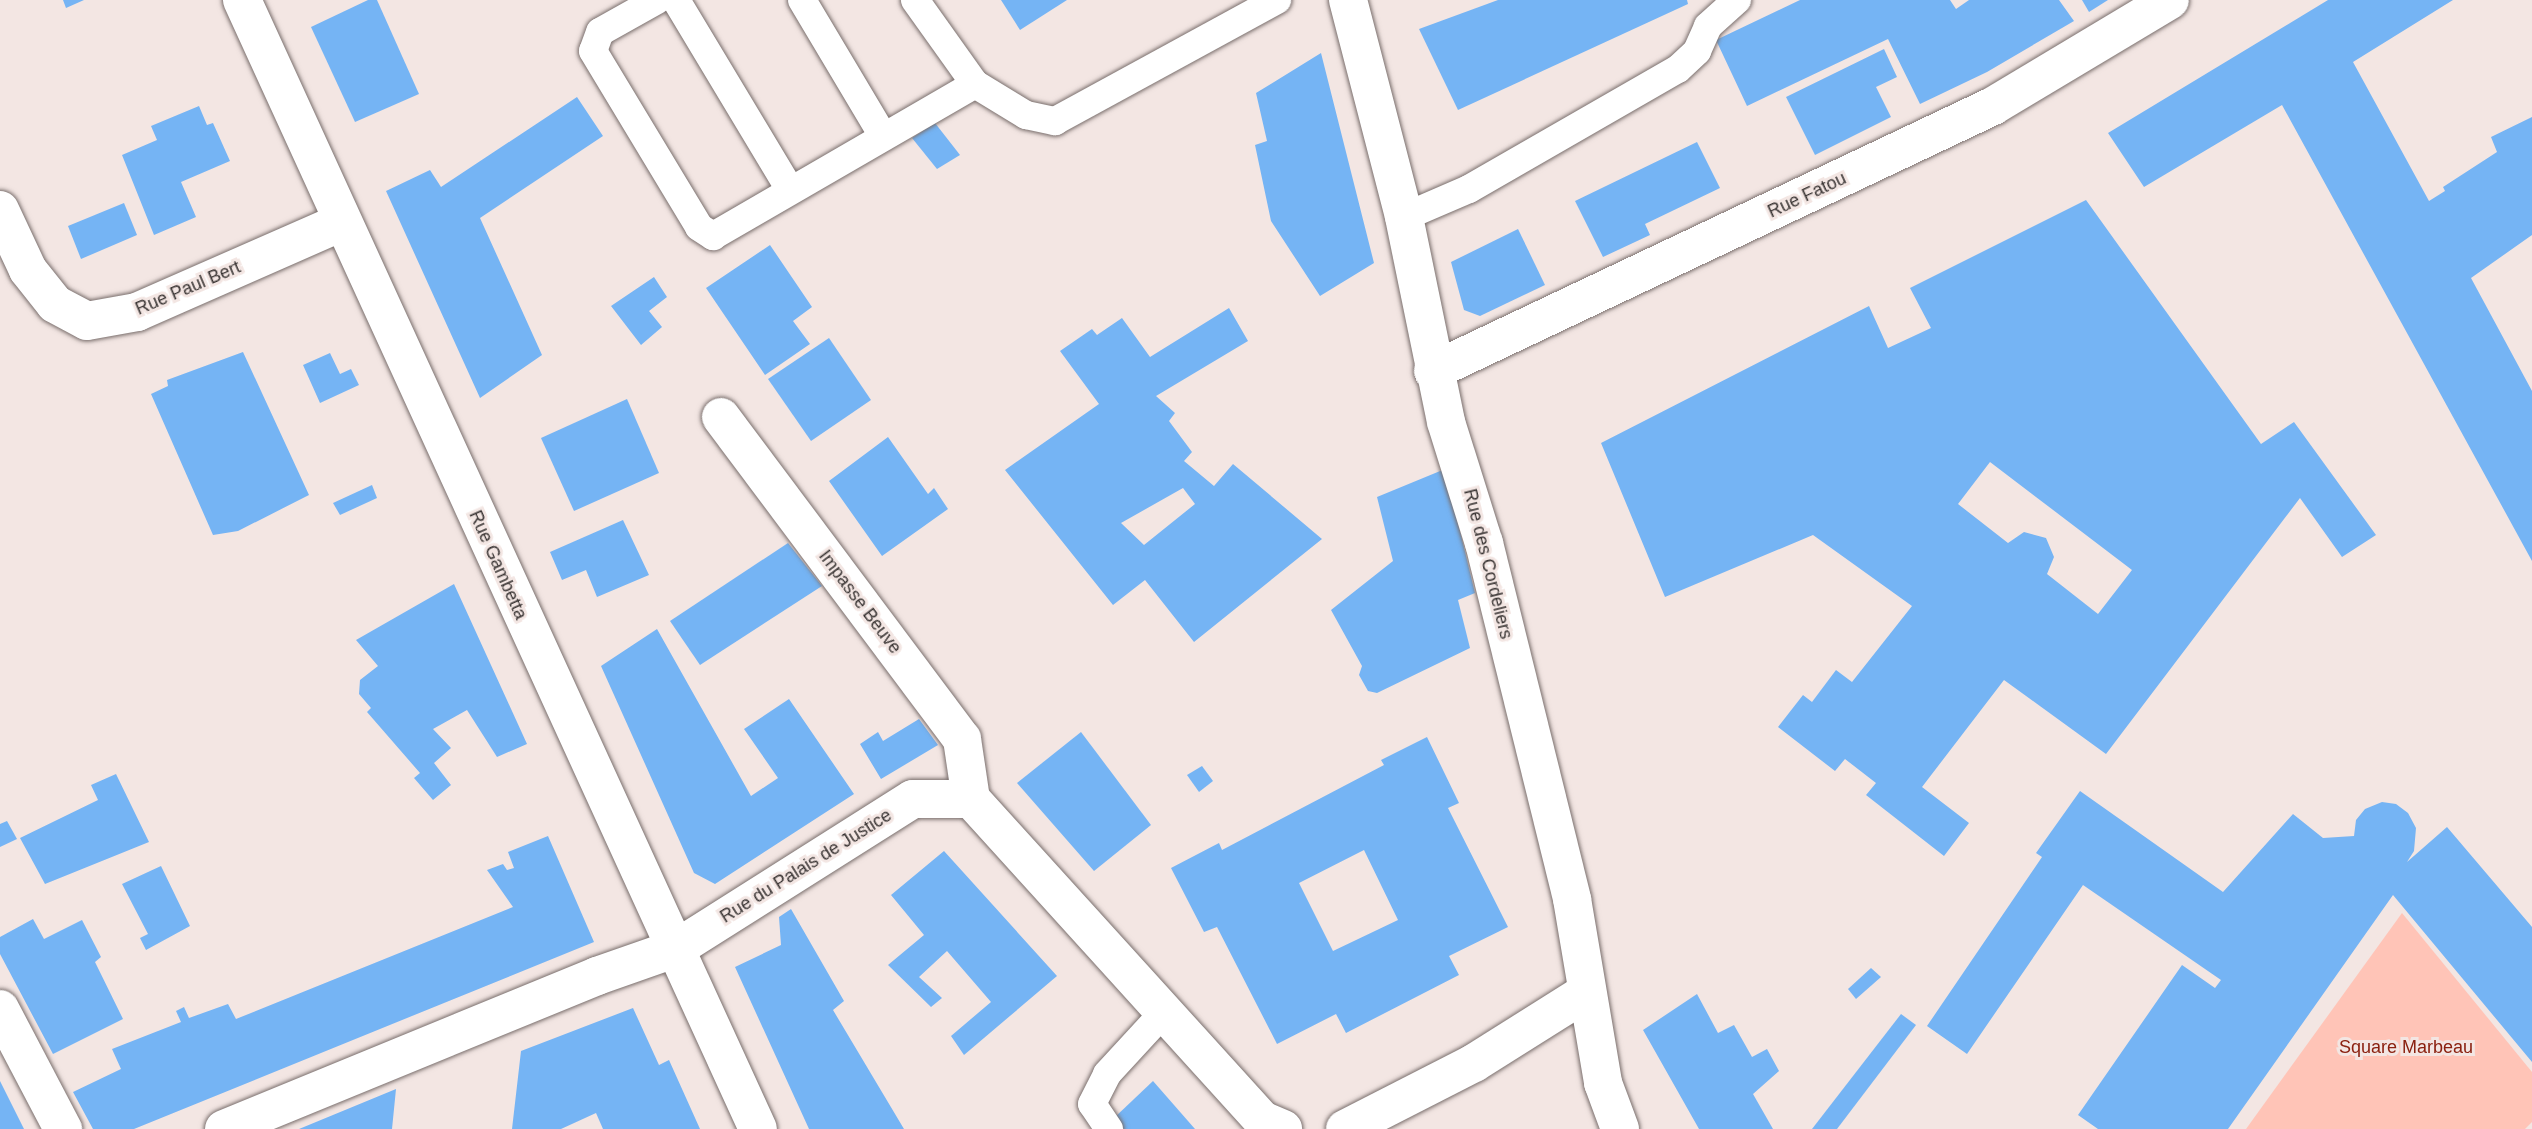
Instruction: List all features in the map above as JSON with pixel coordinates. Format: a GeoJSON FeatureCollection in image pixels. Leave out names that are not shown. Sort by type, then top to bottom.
{"type":"FeatureCollection","features":[{"type":"Feature","properties":{"kind":"street","name":"Rue Gambetta"},"geometry":{"type":"LineString","coordinates":[[242,0],[758,1129]]}},
{"type":"Feature","properties":{"kind":"street","name":"Rue des Cordeliers"},"geometry":{"type":"LineString","coordinates":[[1348,0],[1404,217],[1433,371],[1484,543],[1572,899],[1585,993],[1603,1083],[1620,1129]]}},
{"type":"Feature","properties":{"kind":"street","name":"Rue Fatou"},"geometry":{"type":"LineString","coordinates":[[1433,371],[1993,106],[2170,0]]}},
{"type":"Feature","properties":{"kind":"street","name":"Rue Paul Bert"},"geometry":{"type":"LineString","coordinates":[[0,210],[28,270],[54,304],[87,321],[137,312],[342,222]]}},
{"type":"Feature","properties":{"kind":"street","name":"Impasse Beuve"},"geometry":{"type":"LineString","coordinates":[[721,417],[962,739],[971,799]]}},
{"type":"Feature","properties":{"kind":"street","name":"Rue du Palais de Justice"},"geometry":{"type":"LineString","coordinates":[[224,1129],[597,975],[677,948],[913,799],[971,799]]}},
{"type":"Feature","properties":{"kind":"street"},"geometry":{"type":"LineString","coordinates":[[971,799],[1262,1120],[1283,1129]]}},
{"type":"Feature","properties":{"kind":"street"},"geometry":{"type":"LineString","coordinates":[[1345,1129],[1474,1063],[1585,993]]}},
{"type":"Feature","properties":{"kind":"street"},"geometry":{"type":"LineString","coordinates":[[0,1009],[63,1129]]}},
{"type":"Feature","properties":{"kind":"lane"},"geometry":{"type":"LineString","coordinates":[[657,0],[600,32],[593,51],[699,227],[713,236],[975,84]]}},
{"type":"Feature","properties":{"kind":"lane"},"geometry":{"type":"LineString","coordinates":[[676,0],[790,190]]}},
{"type":"Feature","properties":{"kind":"lane"},"geometry":{"type":"LineString","coordinates":[[802,0],[883,136]]}},
{"type":"Feature","properties":{"kind":"lane"},"geometry":{"type":"LineString","coordinates":[[915,0],[975,84],[1026,116],[1055,121],[1277,0]]}},
{"type":"Feature","properties":{"kind":"lane"},"geometry":{"type":"LineString","coordinates":[[1404,217],[1469,189],[1678,69],[1697,51],[1708,26],[1737,0]]}},
{"type":"Feature","properties":{"kind":"lane"},"geometry":{"type":"LineString","coordinates":[[1109,1129],[1092,1104],[1107,1074],[1164,1012]]}},
{"type":"Feature","properties":{"kind":"green space","name":"Square Marbeau"},"geometry":{"type":"Polygon","coordinates":[[[2402,913],[2532,1072],[2532,1122],[2525,1129],[2246,1129],[2402,913]]]}},
{"type":"Feature","properties":{"kind":"building"},"geometry":{"type":"Polygon","coordinates":[[[63,0],[84,0],[66,8],[63,0]]]}},
{"type":"Feature","properties":{"kind":"building"},"geometry":{"type":"Polygon","coordinates":[[[368,0],[377,0],[419,94],[355,122],[311,27],[368,0]]]}},
{"type":"Feature","properties":{"kind":"building"},"geometry":{"type":"Polygon","coordinates":[[[1001,0],[1067,0],[1020,30],[1001,0]]]}},
{"type":"Feature","properties":{"kind":"building"},"geometry":{"type":"Polygon","coordinates":[[[1498,0],[1687,0],[1688,4],[1458,110],[1419,29],[1498,0]]]}},
{"type":"Feature","properties":{"kind":"building"},"geometry":{"type":"Polygon","coordinates":[[[1800,0],[1950,0],[1956,9],[1969,0],[2059,0],[2074,21],[1987,72],[1920,104],[1888,39],[1747,106],[1716,40],[1800,0]]]}},
{"type":"Feature","properties":{"kind":"building"},"geometry":{"type":"Polygon","coordinates":[[[2082,0],[2108,0],[2089,12],[2082,0]]]}},
{"type":"Feature","properties":{"kind":"building"},"geometry":{"type":"Polygon","coordinates":[[[2328,0],[2453,0],[2353,62],[2429,201],[2445,191],[2443,187],[2497,152],[2491,137],[2532,117],[2532,235],[2471,278],[2532,391],[2532,561],[2282,105],[2144,187],[2108,133],[2328,0]]]}},
{"type":"Feature","properties":{"kind":"building"},"geometry":{"type":"Polygon","coordinates":[[[1884,49],[1897,77],[1876,87],[1891,117],[1815,155],[1786,97],[1884,49]]]}},
{"type":"Feature","properties":{"kind":"building"},"geometry":{"type":"Polygon","coordinates":[[[1321,53],[1374,263],[1320,296],[1271,221],[1255,145],[1267,141],[1256,93],[1321,53]]]}},
{"type":"Feature","properties":{"kind":"building"},"geometry":{"type":"Polygon","coordinates":[[[577,97],[603,136],[480,218],[542,355],[480,398],[386,191],[430,170],[441,187],[577,97]]]}},
{"type":"Feature","properties":{"kind":"building"},"geometry":{"type":"Polygon","coordinates":[[[199,106],[207,125],[213,123],[230,161],[181,182],[196,217],[154,235],[122,155],[157,140],[151,126],[199,106]]]}},
{"type":"Feature","properties":{"kind":"building"},"geometry":{"type":"Polygon","coordinates":[[[935,123],[960,155],[937,169],[912,138],[935,123]]]}},
{"type":"Feature","properties":{"kind":"building"},"geometry":{"type":"Polygon","coordinates":[[[1697,142],[1720,188],[1645,224],[1650,235],[1603,257],[1575,201],[1697,142]]]}},
{"type":"Feature","properties":{"kind":"building"},"geometry":{"type":"Polygon","coordinates":[[[2086,200],[2261,444],[2294,422],[2376,535],[2342,557],[2300,498],[2106,754],[2004,680],[1922,787],[1969,823],[1944,856],[1866,795],[1876,783],[1845,759],[1835,771],[1778,727],[1803,695],[1812,702],[1836,670],[1852,682],[1912,606],[1813,535],[1665,597],[1601,443],[1869,306],[1888,348],[1931,328],[1910,288],[2086,200]],[[1990,462],[1958,504],[2008,543],[2024,532],[2046,538],[2054,557],[2047,574],[2098,614],[2132,570],[1990,462]]]}},
{"type":"Feature","properties":{"kind":"building"},"geometry":{"type":"Polygon","coordinates":[[[124,203],[137,235],[81,259],[68,226],[124,203]]]}},
{"type":"Feature","properties":{"kind":"building"},"geometry":{"type":"Polygon","coordinates":[[[1518,229],[1545,285],[1480,316],[1464,310],[1451,262],[1518,229]]]}},
{"type":"Feature","properties":{"kind":"building"},"geometry":{"type":"Polygon","coordinates":[[[770,245],[812,307],[793,321],[810,344],[765,375],[706,288],[770,245]]]}},
{"type":"Feature","properties":{"kind":"building"},"geometry":{"type":"Polygon","coordinates":[[[654,277],[667,297],[649,311],[662,327],[641,345],[611,306],[654,277]]]}},
{"type":"Feature","properties":{"kind":"building"},"geometry":{"type":"Polygon","coordinates":[[[1229,308],[1248,341],[1156,396],[1175,413],[1169,421],[1192,452],[1184,461],[1214,486],[1233,464],[1322,539],[1194,642],[1145,580],[1113,605],[1005,470],[1099,404],[1060,351],[1092,329],[1097,335],[1122,318],[1150,357],[1229,308]],[[1183,488],[1121,523],[1144,545],[1195,504],[1183,488]]]}},
{"type":"Feature","properties":{"kind":"building"},"geometry":{"type":"Polygon","coordinates":[[[829,338],[871,400],[811,441],[768,379],[829,338]]]}},
{"type":"Feature","properties":{"kind":"building"},"geometry":{"type":"Polygon","coordinates":[[[243,352],[309,495],[238,531],[213,535],[151,394],[168,386],[167,380],[243,352]]]}},
{"type":"Feature","properties":{"kind":"building"},"geometry":{"type":"Polygon","coordinates":[[[330,353],[340,374],[351,369],[359,385],[320,403],[303,365],[330,353]]]}},
{"type":"Feature","properties":{"kind":"building"},"geometry":{"type":"Polygon","coordinates":[[[627,399],[659,473],[574,511],[541,438],[627,399]]]}},
{"type":"Feature","properties":{"kind":"building"},"geometry":{"type":"Polygon","coordinates":[[[888,437],[928,494],[934,488],[948,509],[882,556],[829,481],[888,437]]]}},
{"type":"Feature","properties":{"kind":"building"},"geometry":{"type":"Polygon","coordinates":[[[1445,469],[1475,593],[1458,600],[1470,648],[1377,693],[1368,691],[1359,675],[1362,666],[1331,610],[1393,561],[1377,497],[1445,469]]]}},
{"type":"Feature","properties":{"kind":"building"},"geometry":{"type":"Polygon","coordinates":[[[372,485],[377,498],[340,515],[333,503],[372,485]]]}},
{"type":"Feature","properties":{"kind":"building"},"geometry":{"type":"Polygon","coordinates":[[[623,520],[649,575],[597,597],[586,570],[562,580],[550,552],[623,520]]]}},
{"type":"Feature","properties":{"kind":"building"},"geometry":{"type":"Polygon","coordinates":[[[788,543],[822,586],[700,665],[670,621],[788,543]]]}},
{"type":"Feature","properties":{"kind":"building"},"geometry":{"type":"Polygon","coordinates":[[[454,584],[527,744],[497,757],[467,710],[433,729],[451,748],[434,763],[451,785],[433,800],[414,778],[420,773],[367,712],[371,708],[359,694],[360,680],[378,666],[356,640],[454,584]]]}},
{"type":"Feature","properties":{"kind":"building"},"geometry":{"type":"Polygon","coordinates":[[[657,629],[751,796],[778,778],[744,729],[789,699],[854,794],[715,884],[694,873],[601,666],[657,629]]]}},
{"type":"Feature","properties":{"kind":"building"},"geometry":{"type":"Polygon","coordinates":[[[919,719],[938,745],[881,779],[860,744],[878,732],[883,741],[919,719]]]}},
{"type":"Feature","properties":{"kind":"building"},"geometry":{"type":"Polygon","coordinates":[[[1081,732],[1151,825],[1094,871],[1017,783],[1081,732]]]}},
{"type":"Feature","properties":{"kind":"building"},"geometry":{"type":"Polygon","coordinates":[[[1427,737],[1459,803],[1448,808],[1508,927],[1449,956],[1459,975],[1346,1033],[1336,1014],[1277,1044],[1217,927],[1204,932],[1171,868],[1219,843],[1222,850],[1384,765],[1381,760],[1427,737]],[[1364,850],[1299,883],[1333,951],[1398,920],[1364,850]]]}},
{"type":"Feature","properties":{"kind":"building"},"geometry":{"type":"Polygon","coordinates":[[[1202,766],[1213,781],[1199,792],[1187,775],[1202,766]]]}},
{"type":"Feature","properties":{"kind":"building"},"geometry":{"type":"Polygon","coordinates":[[[116,774],[149,842],[45,884],[20,838],[98,800],[91,785],[116,774]]]}},
{"type":"Feature","properties":{"kind":"building"},"geometry":{"type":"Polygon","coordinates":[[[2080,791],[2223,892],[2293,814],[2323,838],[2354,836],[2356,820],[2365,809],[2382,802],[2396,804],[2408,813],[2416,828],[2414,851],[2407,862],[2447,827],[2532,927],[2532,1062],[2393,895],[2228,1129],[2098,1129],[2078,1115],[2182,965],[2215,988],[2221,980],[2083,885],[1967,1054],[1927,1026],[2042,857],[2036,853],[2080,791]]]}},
{"type":"Feature","properties":{"kind":"building"},"geometry":{"type":"Polygon","coordinates":[[[7,821],[17,839],[0,847],[0,824],[7,821]]]}},
{"type":"Feature","properties":{"kind":"building"},"geometry":{"type":"Polygon","coordinates":[[[548,836],[594,942],[134,1129],[93,1129],[73,1092],[121,1069],[112,1049],[181,1022],[176,1011],[184,1007],[189,1018],[228,1004],[236,1019],[513,907],[487,870],[503,864],[507,870],[514,868],[508,852],[548,836]]]}},
{"type":"Feature","properties":{"kind":"building"},"geometry":{"type":"Polygon","coordinates":[[[944,851],[1057,976],[964,1055],[951,1036],[991,1002],[947,951],[919,977],[942,998],[931,1007],[888,965],[924,935],[891,895],[944,851]]]}},
{"type":"Feature","properties":{"kind":"building"},"geometry":{"type":"Polygon","coordinates":[[[161,866],[190,926],[146,950],[140,938],[148,934],[122,884],[161,866]]]}},
{"type":"Feature","properties":{"kind":"building"},"geometry":{"type":"Polygon","coordinates":[[[791,909],[844,1001],[833,1010],[904,1129],[809,1129],[735,967],[781,945],[779,917],[791,909]]]}},
{"type":"Feature","properties":{"kind":"building"},"geometry":{"type":"Polygon","coordinates":[[[33,919],[44,939],[82,920],[101,957],[95,962],[123,1019],[53,1054],[0,954],[0,937],[33,919]]]}},
{"type":"Feature","properties":{"kind":"building"},"geometry":{"type":"Polygon","coordinates":[[[1871,968],[1881,977],[1856,999],[1848,989],[1871,968]]]}},
{"type":"Feature","properties":{"kind":"building"},"geometry":{"type":"Polygon","coordinates":[[[1697,994],[1718,1033],[1734,1025],[1752,1057],[1767,1049],[1779,1071],[1753,1094],[1773,1129],[1699,1129],[1643,1030],[1697,994]]]}},
{"type":"Feature","properties":{"kind":"building"},"geometry":{"type":"Polygon","coordinates":[[[633,1008],[659,1065],[669,1060],[700,1129],[603,1129],[596,1113],[561,1129],[512,1129],[521,1051],[633,1008]]]}},
{"type":"Feature","properties":{"kind":"building"},"geometry":{"type":"Polygon","coordinates":[[[1901,1014],[1916,1025],[1837,1129],[1812,1129],[1901,1014]]]}},
{"type":"Feature","properties":{"kind":"building"},"geometry":{"type":"Polygon","coordinates":[[[0,1081],[24,1129],[0,1129],[0,1081]]]}},
{"type":"Feature","properties":{"kind":"building"},"geometry":{"type":"Polygon","coordinates":[[[1153,1081],[1195,1129],[1124,1129],[1114,1118],[1153,1081]]]}},
{"type":"Feature","properties":{"kind":"building"},"geometry":{"type":"Polygon","coordinates":[[[396,1089],[392,1129],[299,1129],[396,1089]]]}}]}
